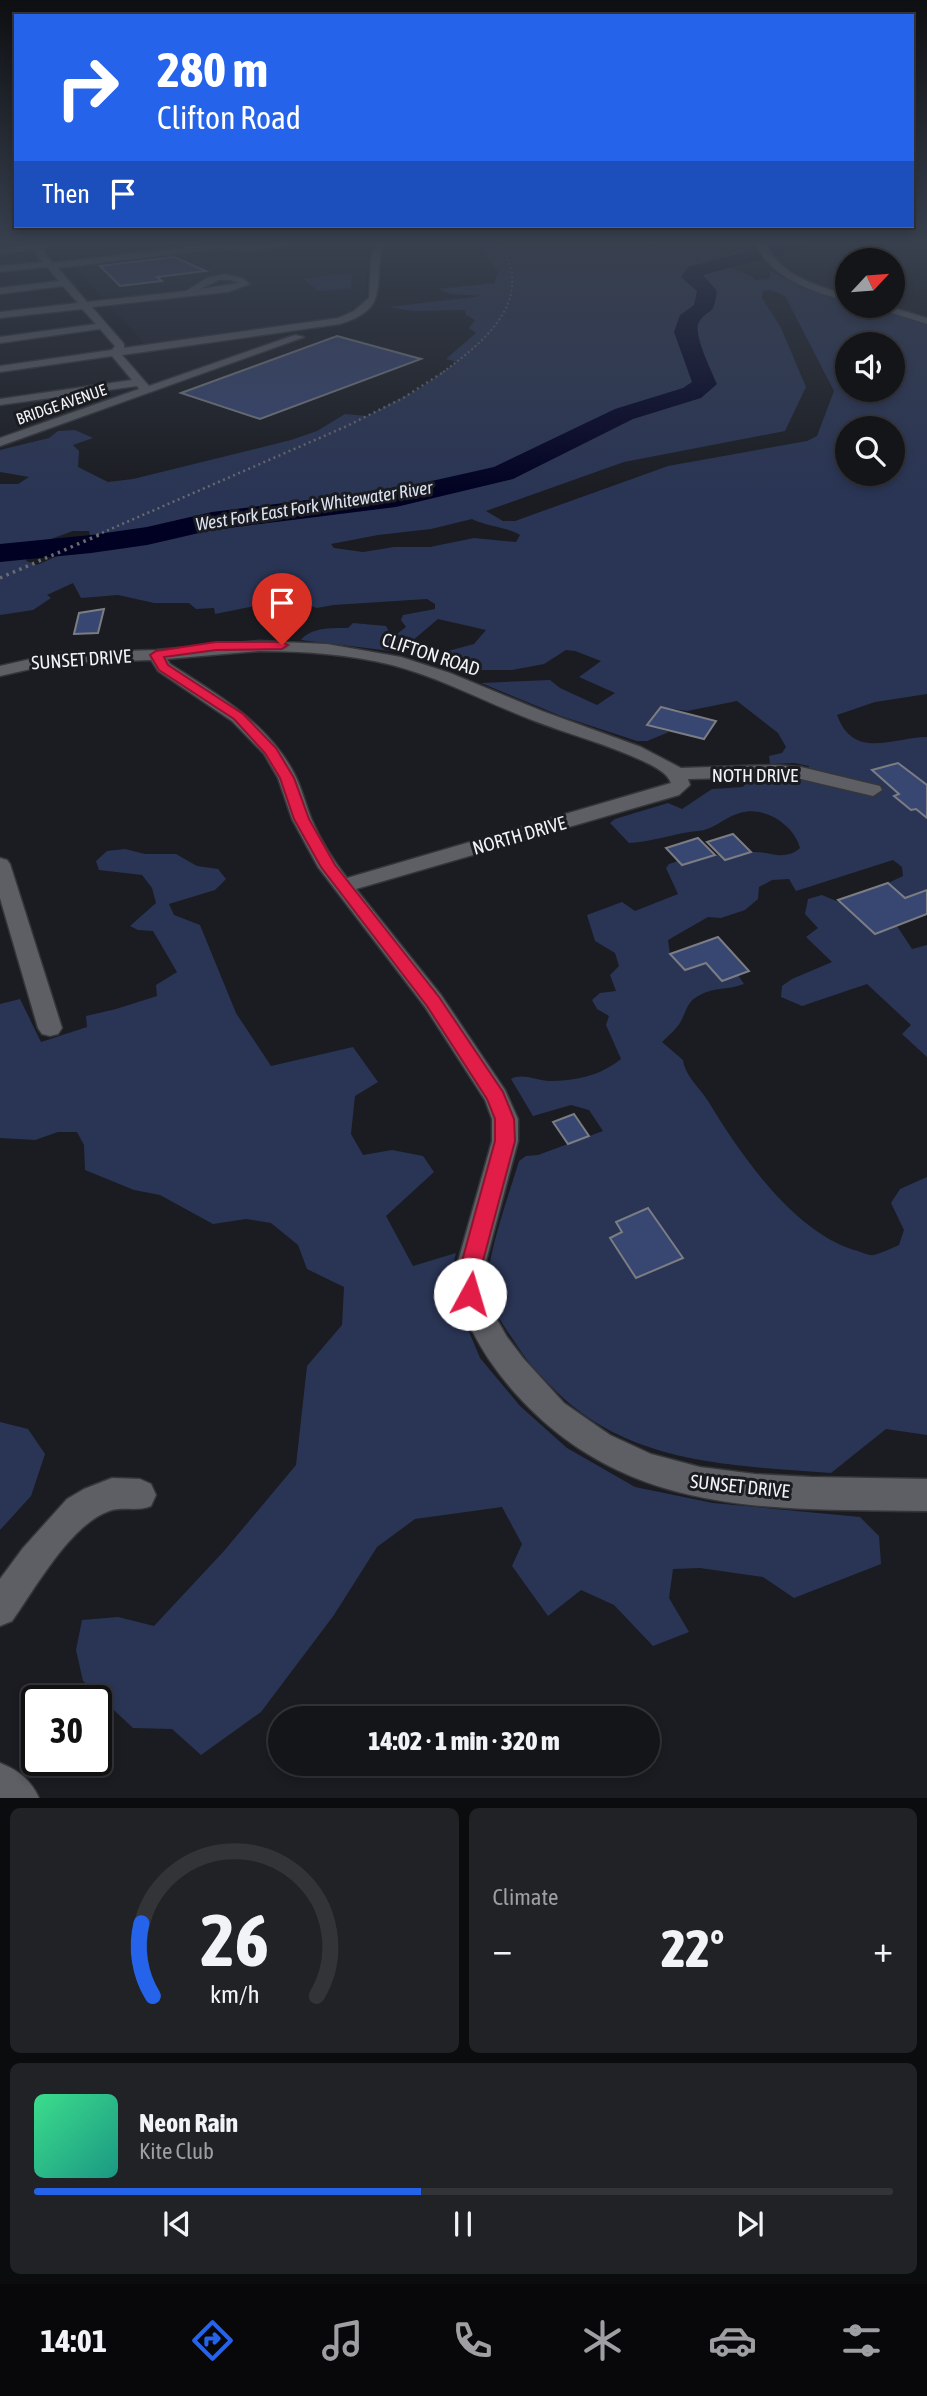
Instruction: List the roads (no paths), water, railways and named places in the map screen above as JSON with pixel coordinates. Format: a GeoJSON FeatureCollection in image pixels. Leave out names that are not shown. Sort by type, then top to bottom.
{"type":"FeatureCollection","features":[{"type":"Feature","properties":{"kind":"street"},"geometry":{"type":"LineString","coordinates":[[0,340],[89,328]]}},
{"type":"Feature","properties":{"kind":"street"},"geometry":{"type":"LineString","coordinates":[[105,328],[120,346],[116,353]]}},
{"type":"Feature","properties":{"kind":"street"},"geometry":{"type":"LineString","coordinates":[[0,369],[301,328]]}},
{"type":"Feature","properties":{"kind":"street","name":"BRIDGE AVENUE"},"geometry":{"type":"LineString","coordinates":[[3,440],[143,386],[318,328]]}},
{"type":"Feature","properties":{"kind":"street"},"geometry":{"type":"LineString","coordinates":[[116,353],[143,386]]}},
{"type":"Feature","properties":{"kind":"street"},"geometry":{"type":"LineString","coordinates":[[0,402],[143,386]]}},
{"type":"Feature","properties":{"kind":"street","name":"CLIFTON ROAD"},"geometry":{"type":"LineString","coordinates":[[156,655],[216,646],[284,645],[381,658],[457,681],[542,718],[649,758],[677,774]]}},
{"type":"Feature","properties":{"kind":"street","name":"SUNSET DRIVE"},"geometry":{"type":"LineString","coordinates":[[0,671],[36,660],[94,655],[156,655],[164,667],[239,717],[271,751],[287,778],[302,819],[328,867],[345,885],[433,1002],[496,1097],[505,1119],[505,1141],[469,1272],[470,1294],[474,1307],[503,1356],[526,1387],[565,1423],[608,1451],[640,1467],[697,1484],[765,1492],[927,1495]]}},
{"type":"Feature","properties":{"kind":"street","name":"NOTH DRIVE"},"geometry":{"type":"LineString","coordinates":[[677,774],[774,771],[801,773],[873,790]]}},
{"type":"Feature","properties":{"kind":"street","name":"NORTH DRIVE"},"geometry":{"type":"LineString","coordinates":[[345,885],[672,792],[681,785],[677,774]]}},
{"type":"Feature","properties":{"kind":"street"},"geometry":{"type":"LineString","coordinates":[[0,864],[50,1028]]}},
{"type":"Feature","properties":{"kind":"street"},"geometry":{"type":"LineString","coordinates":[[0,1609],[44,1547],[77,1511],[112,1494],[140,1496]]}},
{"type":"Feature","properties":{"kind":"street"},"geometry":{"type":"LineString","coordinates":[[0,1782],[20,1797]]}},
{"type":"Feature","properties":{"kind":"waterway","name":"West Fork East Fork Whitewater River"},"geometry":{"type":"LineString","coordinates":[[0,553],[91,544],[147,536],[212,521],[396,498],[503,473],[624,414],[692,393],[705,384],[685,332],[686,328]]}}]}
